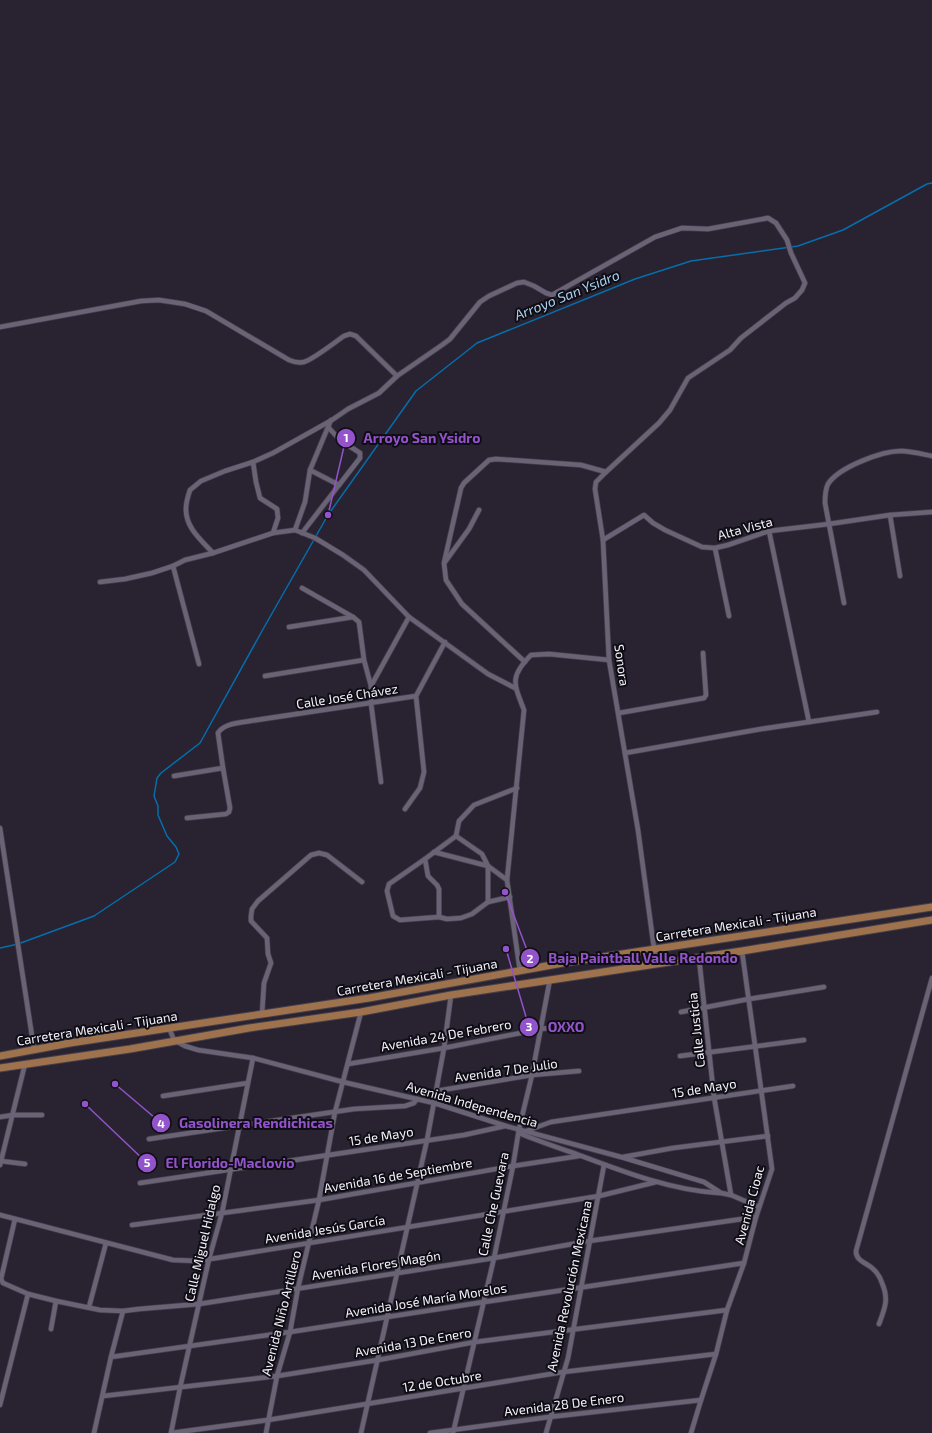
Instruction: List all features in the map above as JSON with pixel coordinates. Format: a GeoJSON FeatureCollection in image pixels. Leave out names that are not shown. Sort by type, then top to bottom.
{"type":"FeatureCollection","features":[{"type":"Feature","properties":{"kind":"main road","name":"Carretera Mexicali - Tijuana"},"geometry":{"type":"LineString","coordinates":[[0,1056],[169,1028],[369,998],[654,949],[932,906]]}},
{"type":"Feature","properties":{"kind":"main road","name":"Carretera Mexicali - Tijuana"},"geometry":{"type":"LineString","coordinates":[[0,1068],[130,1049],[174,1040],[249,1028],[361,1012],[451,995],[550,979],[699,958],[932,920]]}},
{"type":"Feature","properties":{"kind":"street","name":"Sonora"},"geometry":{"type":"LineString","coordinates":[[397,376],[450,339],[480,302],[489,296],[517,283],[524,282],[530,284],[552,295],[655,237],[682,228],[708,229],[768,218],[776,223],[787,240],[791,253],[805,283],[802,290],[795,298],[786,303],[742,338],[730,350],[688,378],[670,410],[659,423],[596,482],[595,489],[603,540],[609,660],[638,830],[656,963]]}},
{"type":"Feature","properties":{"kind":"street"},"geometry":{"type":"LineString","coordinates":[[0,327],[141,301],[160,300],[185,304],[206,311],[289,360],[297,362],[304,362],[344,336],[350,334],[356,336],[397,376],[379,393],[348,408],[332,420],[273,453],[202,481],[190,490],[186,508],[190,528],[213,553]]}},
{"type":"Feature","properties":{"kind":"street"},"geometry":{"type":"LineString","coordinates":[[295,530],[305,502],[310,470],[332,420]]}},
{"type":"Feature","properties":{"kind":"street"},"geometry":{"type":"LineString","coordinates":[[302,533],[361,455],[340,440],[328,428]]}},
{"type":"Feature","properties":{"kind":"street"},"geometry":{"type":"LineString","coordinates":[[844,603],[825,503],[828,485],[837,476],[855,464],[875,456],[900,451],[932,456]]}},
{"type":"Feature","properties":{"kind":"street"},"geometry":{"type":"LineString","coordinates":[[525,662],[462,604],[446,580],[444,563],[460,488],[489,460],[496,458],[581,465],[606,472]]}},
{"type":"Feature","properties":{"kind":"street"},"geometry":{"type":"LineString","coordinates":[[253,462],[260,498],[277,509],[278,518],[273,533]]}},
{"type":"Feature","properties":{"kind":"street"},"geometry":{"type":"LineString","coordinates":[[310,470],[339,485]]}},
{"type":"Feature","properties":{"kind":"street"},"geometry":{"type":"LineString","coordinates":[[444,563],[468,529],[479,510]]}},
{"type":"Feature","properties":{"kind":"street","name":"Alta Vista"},"geometry":{"type":"LineString","coordinates":[[603,540],[644,515],[653,523],[665,530],[702,547],[716,548],[770,531],[890,515],[932,512]]}},
{"type":"Feature","properties":{"kind":"street"},"geometry":{"type":"LineString","coordinates":[[890,515],[900,576]]}},
{"type":"Feature","properties":{"kind":"street"},"geometry":{"type":"LineString","coordinates":[[100,582],[125,579],[152,573],[185,560],[213,553],[273,533],[295,530],[320,542],[364,570],[409,617],[488,674],[515,688]]}},
{"type":"Feature","properties":{"kind":"street"},"geometry":{"type":"LineString","coordinates":[[770,531],[810,722]]}},
{"type":"Feature","properties":{"kind":"street"},"geometry":{"type":"LineString","coordinates":[[716,548],[729,616]]}},
{"type":"Feature","properties":{"kind":"street"},"geometry":{"type":"LineString","coordinates":[[173,566],[199,664]]}},
{"type":"Feature","properties":{"kind":"street"},"geometry":{"type":"LineString","coordinates":[[302,588],[353,617],[358,622],[364,660],[371,686],[371,703],[381,782]]}},
{"type":"Feature","properties":{"kind":"street"},"geometry":{"type":"LineString","coordinates":[[289,627],[353,617]]}},
{"type":"Feature","properties":{"kind":"street"},"geometry":{"type":"LineString","coordinates":[[371,686],[409,617]]}},
{"type":"Feature","properties":{"kind":"street","name":"Calle José Chávez"},"geometry":{"type":"LineString","coordinates":[[223,768],[218,733],[220,729],[226,726],[250,721],[416,696],[445,642]]}},
{"type":"Feature","properties":{"kind":"street"},"geometry":{"type":"LineString","coordinates":[[619,713],[704,698],[706,695],[703,653]]}},
{"type":"Feature","properties":{"kind":"street"},"geometry":{"type":"LineString","coordinates":[[520,971],[508,880],[524,710],[515,688],[517,671],[531,655],[549,654],[609,660]]}},
{"type":"Feature","properties":{"kind":"street"},"geometry":{"type":"LineString","coordinates":[[265,676],[364,660]]}},
{"type":"Feature","properties":{"kind":"street"},"geometry":{"type":"LineString","coordinates":[[405,809],[420,788],[424,772],[416,696]]}},
{"type":"Feature","properties":{"kind":"street"},"geometry":{"type":"LineString","coordinates":[[625,753],[877,712]]}},
{"type":"Feature","properties":{"kind":"street"},"geometry":{"type":"LineString","coordinates":[[174,776],[223,768],[230,808],[229,812],[226,814],[187,818]]}},
{"type":"Feature","properties":{"kind":"street"},"geometry":{"type":"LineString","coordinates":[[510,897],[488,902],[472,914],[461,918],[447,919],[439,917],[400,920],[393,916],[387,891],[389,884],[456,836],[459,821],[474,805],[517,788]]}},
{"type":"Feature","properties":{"kind":"street"},"geometry":{"type":"LineString","coordinates":[[0,828],[34,1050]]}},
{"type":"Feature","properties":{"kind":"street"},"geometry":{"type":"LineString","coordinates":[[456,836],[482,854],[488,866],[488,902]]}},
{"type":"Feature","properties":{"kind":"street"},"geometry":{"type":"LineString","coordinates":[[434,852],[488,866],[508,880]]}},
{"type":"Feature","properties":{"kind":"street"},"geometry":{"type":"LineString","coordinates":[[262,1014],[264,983],[270,970],[271,963],[268,954],[267,938],[251,921],[252,908],[272,887],[311,854],[319,853],[327,855],[362,882]]}},
{"type":"Feature","properties":{"kind":"street"},"geometry":{"type":"LineString","coordinates":[[424,859],[428,876],[439,889],[439,917]]}},
{"type":"Feature","properties":{"kind":"street","name":"Avenida Cioac"},"geometry":{"type":"LineString","coordinates":[[691,1433],[700,1400],[716,1354],[727,1310],[744,1264],[756,1217],[772,1169],[742,951]]}},
{"type":"Feature","properties":{"kind":"street","name":"Calle Justicia"},"geometry":{"type":"LineString","coordinates":[[699,958],[714,1097],[731,1196]]}},
{"type":"Feature","properties":{"kind":"street"},"geometry":{"type":"LineString","coordinates":[[879,1324],[885,1307],[886,1293],[879,1275],[872,1268],[859,1260],[856,1256],[856,1251],[932,978]]}},
{"type":"Feature","properties":{"kind":"street","name":"Calle Che Guevara"},"geometry":{"type":"LineString","coordinates":[[453,1431],[494,1258],[519,1131],[532,1075],[550,979]]}},
{"type":"Feature","properties":{"kind":"street"},"geometry":{"type":"LineString","coordinates":[[681,1012],[824,987]]}},
{"type":"Feature","properties":{"kind":"street"},"geometry":{"type":"LineString","coordinates":[[361,1433],[427,1140],[444,1048],[451,995]]}},
{"type":"Feature","properties":{"kind":"street","name":"Avenida Niño Artillero"},"geometry":{"type":"LineString","coordinates":[[266,1433],[277,1376],[290,1332],[298,1288],[310,1242],[335,1112],[361,1012]]}},
{"type":"Feature","properties":{"kind":"street","name":"Avenida 24 De Febrero"},"geometry":{"type":"LineString","coordinates":[[348,1064],[444,1048],[541,1029],[572,1025]]}},
{"type":"Feature","properties":{"kind":"street"},"geometry":{"type":"LineString","coordinates":[[169,1028],[174,1040]]}},
{"type":"Feature","properties":{"kind":"street","name":"Avenida Independencia"},"geometry":{"type":"LineString","coordinates":[[174,1040],[185,1046],[198,1050],[253,1058],[343,1082],[434,1103],[519,1131],[526,1131],[622,1157],[704,1182],[721,1193],[759,1207]]}},
{"type":"Feature","properties":{"kind":"street"},"geometry":{"type":"LineString","coordinates":[[680,1056],[804,1040]]}},
{"type":"Feature","properties":{"kind":"street","name":"Calle Miguel Hidalgo"},"geometry":{"type":"LineString","coordinates":[[171,1433],[209,1259],[222,1213],[253,1058]]}},
{"type":"Feature","properties":{"kind":"street"},"geometry":{"type":"LineString","coordinates":[[25,1064],[0,1163],[25,1164]]}},
{"type":"Feature","properties":{"kind":"street","name":"Avenida 7 De Julio"},"geometry":{"type":"LineString","coordinates":[[436,1091],[532,1075],[579,1070]]}},
{"type":"Feature","properties":{"kind":"street"},"geometry":{"type":"LineString","coordinates":[[164,1096],[248,1083]]}},
{"type":"Feature","properties":{"kind":"street","name":"15 de Mayo"},"geometry":{"type":"LineString","coordinates":[[526,1131],[551,1122],[793,1086]]}},
{"type":"Feature","properties":{"kind":"street"},"geometry":{"type":"LineString","coordinates":[[149,1139],[335,1112],[405,1106],[414,1103],[417,1099]]}},
{"type":"Feature","properties":{"kind":"street"},"geometry":{"type":"LineString","coordinates":[[0,1117],[13,1115],[42,1115]]}},
{"type":"Feature","properties":{"kind":"street","name":"15 de Mayo"},"geometry":{"type":"LineString","coordinates":[[140,1183],[427,1140],[506,1126]]}},
{"type":"Feature","properties":{"kind":"street"},"geometry":{"type":"LineString","coordinates":[[519,1131],[579,1156],[656,1182],[697,1191],[721,1193]]}},
{"type":"Feature","properties":{"kind":"street"},"geometry":{"type":"LineString","coordinates":[[622,1157],[673,1148],[768,1136]]}},
{"type":"Feature","properties":{"kind":"street","name":"Avenida 16 de Septiembre"},"geometry":{"type":"LineString","coordinates":[[132,1225],[319,1200],[579,1156]]}},
{"type":"Feature","properties":{"kind":"street","name":"Avenida Revolución Mexicana"},"geometry":{"type":"LineString","coordinates":[[546,1433],[562,1372],[568,1358],[604,1165]]}},
{"type":"Feature","properties":{"kind":"street","name":"Avenida Jesús García"},"geometry":{"type":"LineString","coordinates":[[0,1215],[173,1260],[198,1260],[599,1196],[656,1182]]}},
{"type":"Feature","properties":{"kind":"street","name":"Avenida Flores Magón"},"geometry":{"type":"LineString","coordinates":[[15,1219],[1,1279],[2,1283],[28,1294],[56,1301],[100,1310],[123,1311],[199,1304],[494,1258],[589,1241],[756,1217]]}},
{"type":"Feature","properties":{"kind":"street"},"geometry":{"type":"LineString","coordinates":[[89,1307],[106,1243]]}},
{"type":"Feature","properties":{"kind":"street","name":"Avenida José María Morelos"},"geometry":{"type":"LineString","coordinates":[[111,1357],[290,1332],[581,1287],[744,1264]]}},
{"type":"Feature","properties":{"kind":"street"},"geometry":{"type":"LineString","coordinates":[[0,1405],[28,1294]]}},
{"type":"Feature","properties":{"kind":"street"},"geometry":{"type":"LineString","coordinates":[[51,1329],[56,1301]]}},
{"type":"Feature","properties":{"kind":"street","name":"Avenida 13 De Enero"},"geometry":{"type":"LineString","coordinates":[[103,1396],[277,1376],[378,1360],[475,1342],[727,1310]]}},
{"type":"Feature","properties":{"kind":"street"},"geometry":{"type":"LineString","coordinates":[[94,1433],[123,1311]]}},
{"type":"Feature","properties":{"kind":"street","name":"12 de Octubre"},"geometry":{"type":"LineString","coordinates":[[171,1433],[268,1420],[562,1372],[716,1354]]}},
{"type":"Feature","properties":{"kind":"street","name":"Avenida 28 De Enero"},"geometry":{"type":"LineString","coordinates":[[430,1433],[549,1417],[700,1400]]}},
{"type":"Feature","properties":{"kind":"waterway","name":"Arroyo San Ysidro"},"geometry":{"type":"LineString","coordinates":[[0,948],[18,944],[94,916],[175,862],[179,854],[176,847],[167,836],[158,815],[158,806],[154,796],[157,778],[161,773],[200,743],[328,515],[416,391],[477,343],[635,279],[691,261],[798,246],[843,230],[927,184],[932,183]]}},
{"type":"Feature","properties":{"kind":"place","name":"Arroyo San Ysidro"},"geometry":{"type":"Point","coordinates":[328,515]}},
{"type":"Feature","properties":{"kind":"place","name":"Baja Paintball Valle Redondo"},"geometry":{"type":"Point","coordinates":[505,892]}},
{"type":"Feature","properties":{"kind":"place","name":"OXXO"},"geometry":{"type":"Point","coordinates":[506,949]}},
{"type":"Feature","properties":{"kind":"place","name":"Gasolinera Rendichicas"},"geometry":{"type":"Point","coordinates":[115,1084]}},
{"type":"Feature","properties":{"kind":"place","name":"El Florido-Maclovio"},"geometry":{"type":"Point","coordinates":[85,1104]}}]}
